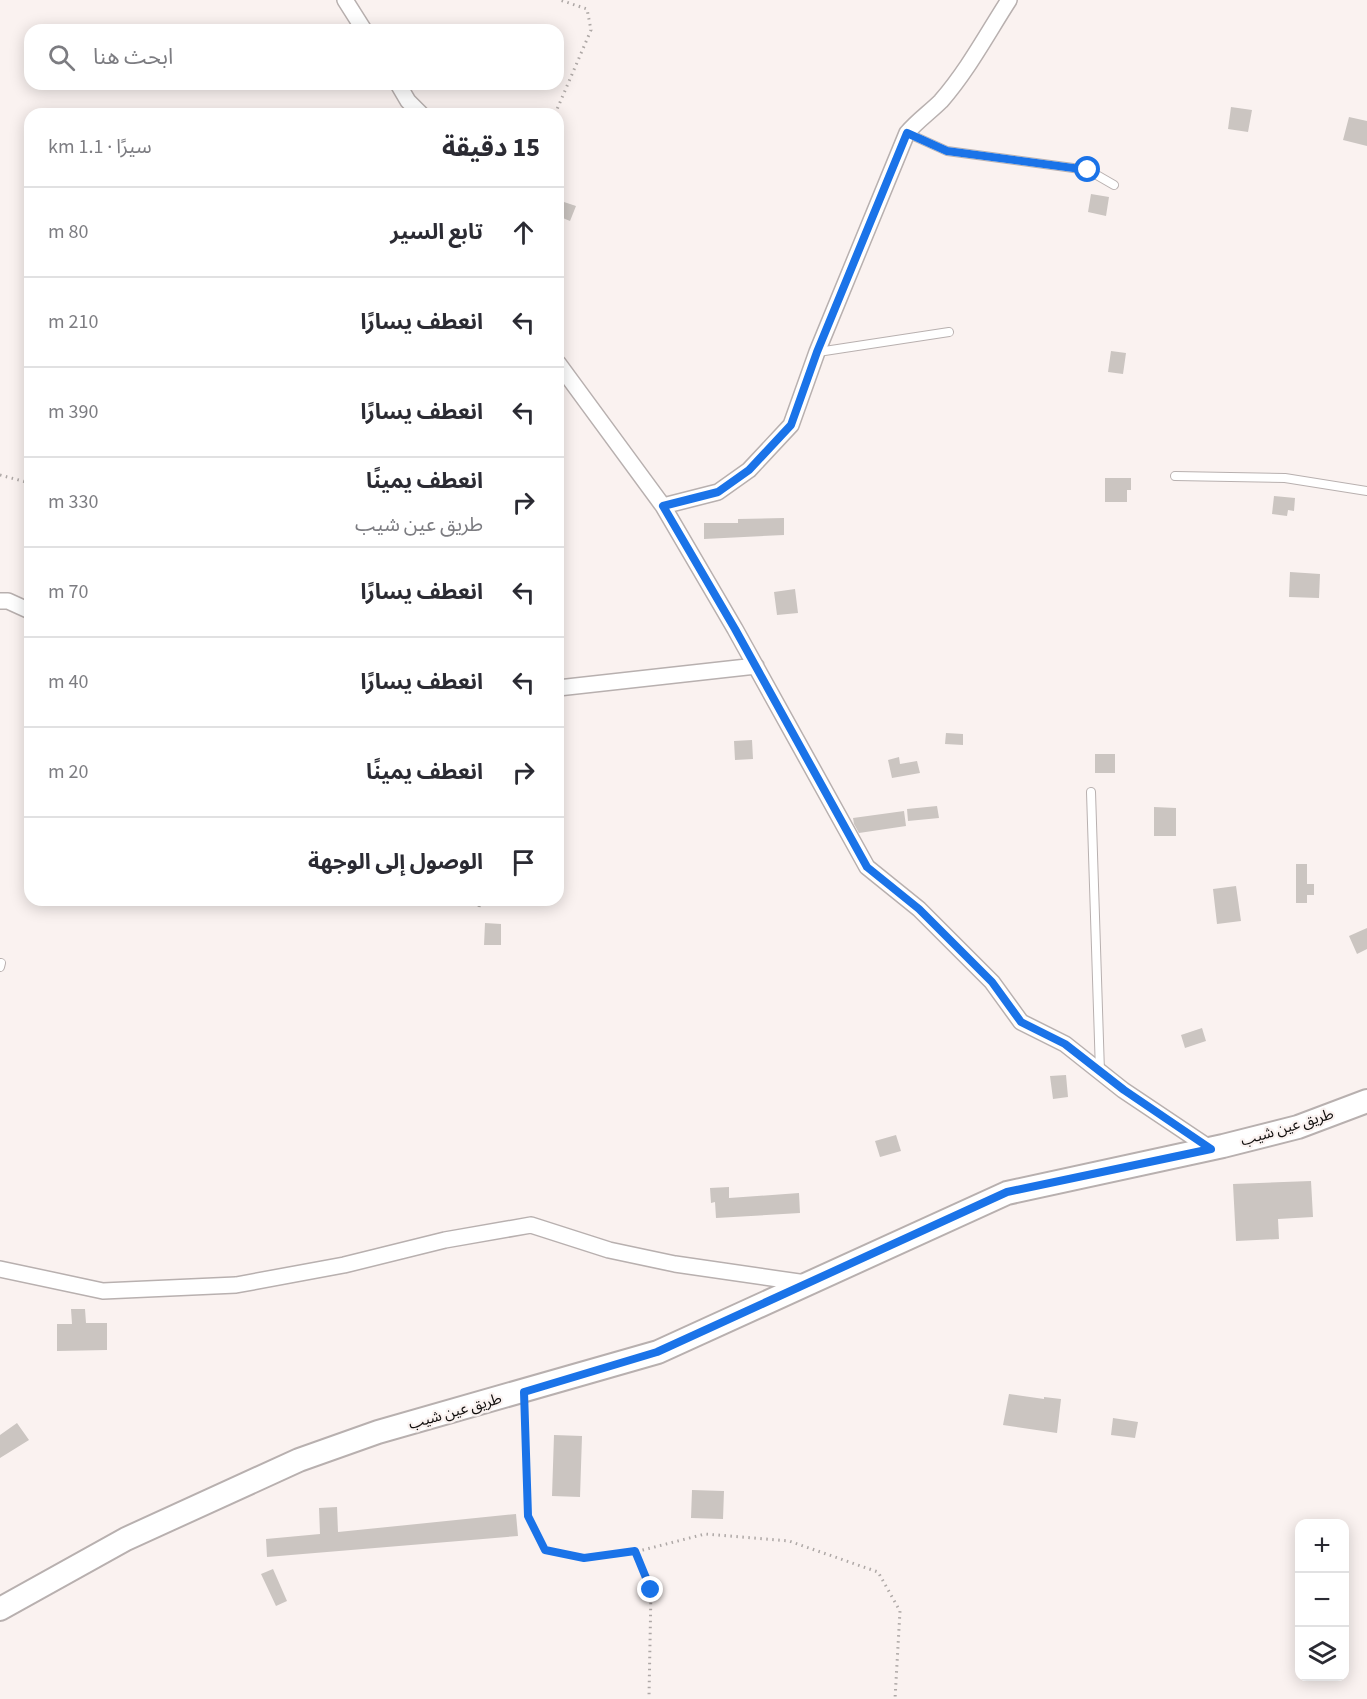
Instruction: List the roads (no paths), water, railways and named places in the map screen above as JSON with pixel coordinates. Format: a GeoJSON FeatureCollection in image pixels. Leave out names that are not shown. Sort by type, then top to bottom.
{"type":"FeatureCollection","features":[{"type":"Feature","properties":{"kind":"main road","name":"طريق عين شيب"},"geometry":{"type":"LineString","coordinates":[[0,1610],[126,1539],[299,1460],[378,1432],[657,1352],[1007,1192],[1211,1149],[1298,1127],[1367,1101]]}},
{"type":"Feature","properties":{"kind":"street"},"geometry":{"type":"LineString","coordinates":[[345,0],[360,24]]}},
{"type":"Feature","properties":{"kind":"street"},"geometry":{"type":"LineString","coordinates":[[663,506],[718,492],[770,450],[791,425],[817,352],[907,133],[939,103],[967,68],[1009,0]]}},
{"type":"Feature","properties":{"kind":"street"},"geometry":{"type":"LineString","coordinates":[[402,90],[415,108]]}},
{"type":"Feature","properties":{"kind":"street"},"geometry":{"type":"LineString","coordinates":[[564,371],[663,506],[756,666],[867,867],[927,917],[992,982],[1021,1022],[1065,1044],[1100,1072],[1211,1149]]}},
{"type":"Feature","properties":{"kind":"street"},"geometry":{"type":"LineString","coordinates":[[0,601],[8,601],[24,608]]}},
{"type":"Feature","properties":{"kind":"street"},"geometry":{"type":"LineString","coordinates":[[564,687],[756,666]]}},
{"type":"Feature","properties":{"kind":"street"},"geometry":{"type":"LineString","coordinates":[[0,1269],[103,1291],[236,1285],[344,1265],[446,1240],[531,1225],[609,1250],[675,1264],[809,1284]]}},
{"type":"Feature","properties":{"kind":"lane"},"geometry":{"type":"LineString","coordinates":[[907,133],[947,151],[1088,170],[1114,185]]}},
{"type":"Feature","properties":{"kind":"lane"},"geometry":{"type":"LineString","coordinates":[[817,352],[949,332]]}},
{"type":"Feature","properties":{"kind":"lane"},"geometry":{"type":"LineString","coordinates":[[1175,476],[1284,478],[1367,491]]}},
{"type":"Feature","properties":{"kind":"lane"},"geometry":{"type":"LineString","coordinates":[[1091,792],[1100,1072]]}}]}
